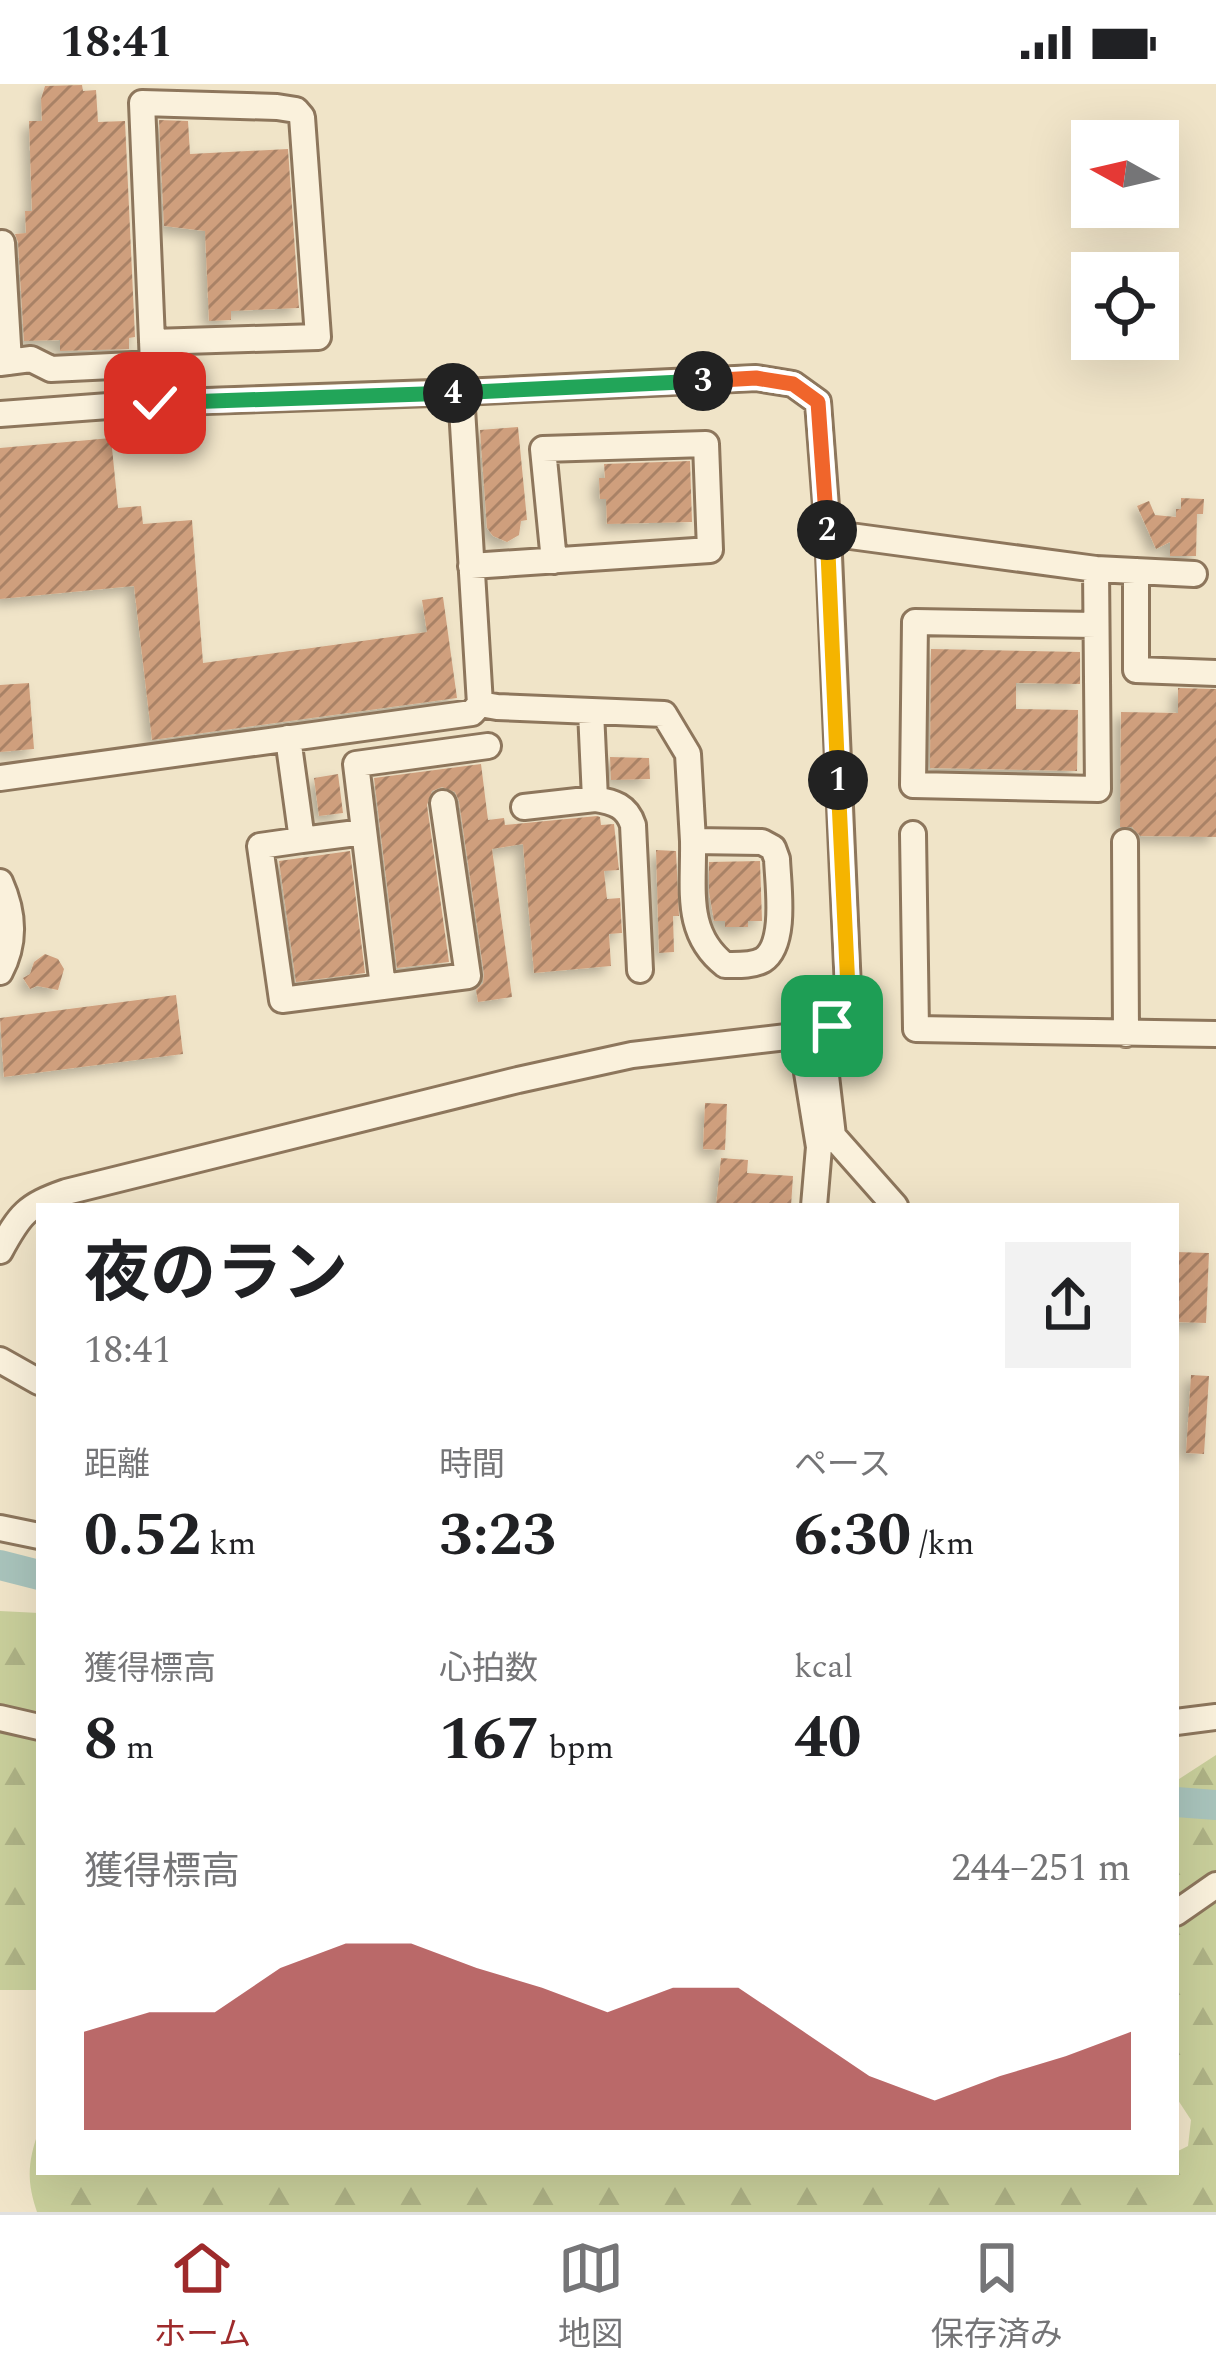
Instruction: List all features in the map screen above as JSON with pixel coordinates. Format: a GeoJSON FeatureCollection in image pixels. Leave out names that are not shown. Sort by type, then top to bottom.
{"type":"FeatureCollection","features":[{"type":"Feature","properties":{"kind":"street"},"geometry":{"type":"LineString","coordinates":[[0,249],[2,243],[4,362],[31,359],[51,369],[153,353],[318,337],[302,117],[296,110],[142,103],[153,353],[155,403]]}},
{"type":"Feature","properties":{"kind":"street"},"geometry":{"type":"LineString","coordinates":[[0,414],[155,403],[756,378],[793,384],[818,402],[848,989],[832,1026],[811,1034],[609,1060],[66,1192],[36,1202],[17,1220],[0,1250]]}},
{"type":"Feature","properties":{"kind":"street"},"geometry":{"type":"LineString","coordinates":[[0,778],[472,713],[479,704],[461,392]]}},
{"type":"Feature","properties":{"kind":"street"},"geometry":{"type":"LineString","coordinates":[[471,566],[554,561],[710,550],[706,444],[543,449],[554,561]]}},
{"type":"Feature","properties":{"kind":"street"},"geometry":{"type":"LineString","coordinates":[[828,533],[1096,569],[1194,574]]}},
{"type":"Feature","properties":{"kind":"street"},"geometry":{"type":"LineString","coordinates":[[1096,569],[1098,789],[913,784],[916,622],[1096,625]]}},
{"type":"Feature","properties":{"kind":"street"},"geometry":{"type":"LineString","coordinates":[[1136,571],[1136,670],[1216,673]]}},
{"type":"Feature","properties":{"kind":"street"},"geometry":{"type":"LineString","coordinates":[[479,704],[664,713],[688,754],[695,920],[699,936],[725,965],[761,961],[774,949],[779,933],[773,848],[762,842],[693,841]]}},
{"type":"Feature","properties":{"kind":"street"},"geometry":{"type":"LineString","coordinates":[[591,711],[595,799]]}},
{"type":"Feature","properties":{"kind":"street"},"geometry":{"type":"LineString","coordinates":[[288,738],[302,840]]}},
{"type":"Feature","properties":{"kind":"street"},"geometry":{"type":"LineString","coordinates":[[383,987],[356,764],[488,746]]}},
{"type":"Feature","properties":{"kind":"street"},"geometry":{"type":"LineString","coordinates":[[524,807],[595,799],[614,802],[629,813],[640,970]]}},
{"type":"Feature","properties":{"kind":"street"},"geometry":{"type":"LineString","coordinates":[[364,832],[260,846],[282,1000],[468,976],[443,803]]}},
{"type":"Feature","properties":{"kind":"street"},"geometry":{"type":"LineString","coordinates":[[913,834],[916,1029],[1216,1034]]}},
{"type":"Feature","properties":{"kind":"street"},"geometry":{"type":"LineString","coordinates":[[1125,842],[1126,1034]]}},
{"type":"Feature","properties":{"kind":"street"},"geometry":{"type":"LineString","coordinates":[[0,882],[12,918],[13,939],[0,973]]}},
{"type":"Feature","properties":{"kind":"street"},"geometry":{"type":"LineString","coordinates":[[811,1034],[819,1147],[814,1203]]}},
{"type":"Feature","properties":{"kind":"street"},"geometry":{"type":"LineString","coordinates":[[811,1034],[833,1136],[892,1203]]}},
{"type":"Feature","properties":{"kind":"street"},"geometry":{"type":"LineString","coordinates":[[0,1360],[36,1380]]}},
{"type":"Feature","properties":{"kind":"street"},"geometry":{"type":"LineString","coordinates":[[0,1528],[36,1535]]}},
{"type":"Feature","properties":{"kind":"street"},"geometry":{"type":"LineString","coordinates":[[1179,1722],[1216,1717]]}},
{"type":"Feature","properties":{"kind":"street"},"geometry":{"type":"LineString","coordinates":[[0,1718],[36,1726]]}},
{"type":"Feature","properties":{"kind":"street"},"geometry":{"type":"LineString","coordinates":[[1179,1911],[1216,1885]]}},
{"type":"Feature","properties":{"kind":"green space"},"geometry":{"type":"Polygon","coordinates":[[[0,1611],[36,1613],[36,1990],[0,1990],[0,1611]]]}},
{"type":"Feature","properties":{"kind":"green space"},"geometry":{"type":"Polygon","coordinates":[[[1216,1755],[1216,2212],[37,2212],[30,2171],[36,2139],[36,2175],[1179,2175],[1179,2150],[1188,2146],[1191,2120],[1179,2102],[1179,1779],[1216,1755]]]}},
{"type":"Feature","properties":{"kind":"building"},"geometry":{"type":"Polygon","coordinates":[[[82,85],[83,91],[96,90],[98,122],[125,121],[135,337],[129,338],[129,349],[60,351],[60,340],[24,341],[15,234],[26,233],[25,211],[32,211],[29,121],[42,121],[45,86],[82,85]]]}},
{"type":"Feature","properties":{"kind":"building"},"geometry":{"type":"Polygon","coordinates":[[[159,120],[188,121],[190,154],[288,149],[299,308],[231,311],[231,320],[209,321],[205,231],[164,226],[159,120]]]}},
{"type":"Feature","properties":{"kind":"building"},"geometry":{"type":"Polygon","coordinates":[[[518,427],[527,520],[521,521],[519,535],[507,542],[487,528],[480,430],[518,427]]]}},
{"type":"Feature","properties":{"kind":"building"},"geometry":{"type":"Polygon","coordinates":[[[111,438],[118,508],[141,506],[143,524],[192,520],[203,663],[427,632],[422,600],[443,597],[457,698],[152,740],[134,586],[0,599],[0,448],[111,438]]]}},
{"type":"Feature","properties":{"kind":"building"},"geometry":{"type":"Polygon","coordinates":[[[690,461],[692,522],[607,524],[606,499],[600,499],[604,464],[690,461]]]}},
{"type":"Feature","properties":{"kind":"building"},"geometry":{"type":"Polygon","coordinates":[[[1181,498],[1204,499],[1203,514],[1197,514],[1196,556],[1170,556],[1170,542],[1156,549],[1137,506],[1149,501],[1155,515],[1176,517],[1181,498]]]}},
{"type":"Feature","properties":{"kind":"building"},"geometry":{"type":"Polygon","coordinates":[[[931,649],[1080,652],[1080,684],[1016,683],[1016,709],[1078,710],[1077,771],[930,768],[931,649]]]}},
{"type":"Feature","properties":{"kind":"building"},"geometry":{"type":"Polygon","coordinates":[[[29,683],[34,749],[0,752],[0,685],[29,683]]]}},
{"type":"Feature","properties":{"kind":"building"},"geometry":{"type":"Polygon","coordinates":[[[1178,688],[1216,689],[1216,837],[1140,836],[1132,827],[1120,827],[1121,712],[1178,713],[1178,688]]]}},
{"type":"Feature","properties":{"kind":"building"},"geometry":{"type":"Polygon","coordinates":[[[610,757],[649,758],[650,779],[611,780],[610,757]]]}},
{"type":"Feature","properties":{"kind":"building"},"geometry":{"type":"Polygon","coordinates":[[[481,764],[488,820],[504,818],[505,825],[597,816],[601,825],[614,824],[619,870],[604,871],[607,899],[620,898],[622,933],[609,934],[611,966],[534,973],[523,844],[492,849],[512,997],[478,1002],[476,990],[484,974],[459,801],[455,792],[442,787],[432,791],[427,805],[449,962],[397,968],[374,778],[481,764]]]}},
{"type":"Feature","properties":{"kind":"building"},"geometry":{"type":"Polygon","coordinates":[[[338,774],[343,813],[319,816],[314,778],[338,774]]]}},
{"type":"Feature","properties":{"kind":"building"},"geometry":{"type":"Polygon","coordinates":[[[656,850],[676,851],[679,916],[673,916],[674,952],[659,953],[656,850]]]}},
{"type":"Feature","properties":{"kind":"building"},"geometry":{"type":"Polygon","coordinates":[[[350,851],[365,973],[296,982],[279,861],[350,851]]]}},
{"type":"Feature","properties":{"kind":"building"},"geometry":{"type":"Polygon","coordinates":[[[760,861],[762,921],[748,921],[748,927],[725,927],[725,921],[714,921],[709,862],[760,861]]]}},
{"type":"Feature","properties":{"kind":"building"},"geometry":{"type":"Polygon","coordinates":[[[45,954],[58,959],[64,969],[58,990],[30,989],[23,978],[45,954]]]}},
{"type":"Feature","properties":{"kind":"building"},"geometry":{"type":"Polygon","coordinates":[[[176,995],[183,1054],[4,1077],[0,1018],[176,995]]]}},
{"type":"Feature","properties":{"kind":"building"},"geometry":{"type":"Polygon","coordinates":[[[705,1103],[727,1104],[725,1150],[703,1149],[705,1103]]]}},
{"type":"Feature","properties":{"kind":"building"},"geometry":{"type":"Polygon","coordinates":[[[721,1158],[748,1160],[747,1173],[793,1176],[791,1203],[716,1203],[721,1158]]]}},
{"type":"Feature","properties":{"kind":"building"},"geometry":{"type":"Polygon","coordinates":[[[1179,1252],[1209,1253],[1206,1323],[1179,1322],[1179,1252]]]}},
{"type":"Feature","properties":{"kind":"building"},"geometry":{"type":"Polygon","coordinates":[[[1191,1375],[1209,1376],[1204,1454],[1186,1453],[1191,1375]]]}},
{"type":"Feature","properties":{"kind":"waterway"},"geometry":{"type":"LineString","coordinates":[[0,1565],[36,1574]]}},
{"type":"Feature","properties":{"kind":"waterway"},"geometry":{"type":"LineString","coordinates":[[1179,1802],[1216,1805]]}},
{"type":"Feature","properties":{"kind":"route"},"geometry":{"type":"LineString","coordinates":[[155,403],[756,378],[793,384],[818,402],[848,989],[832,1026]]}}]}
